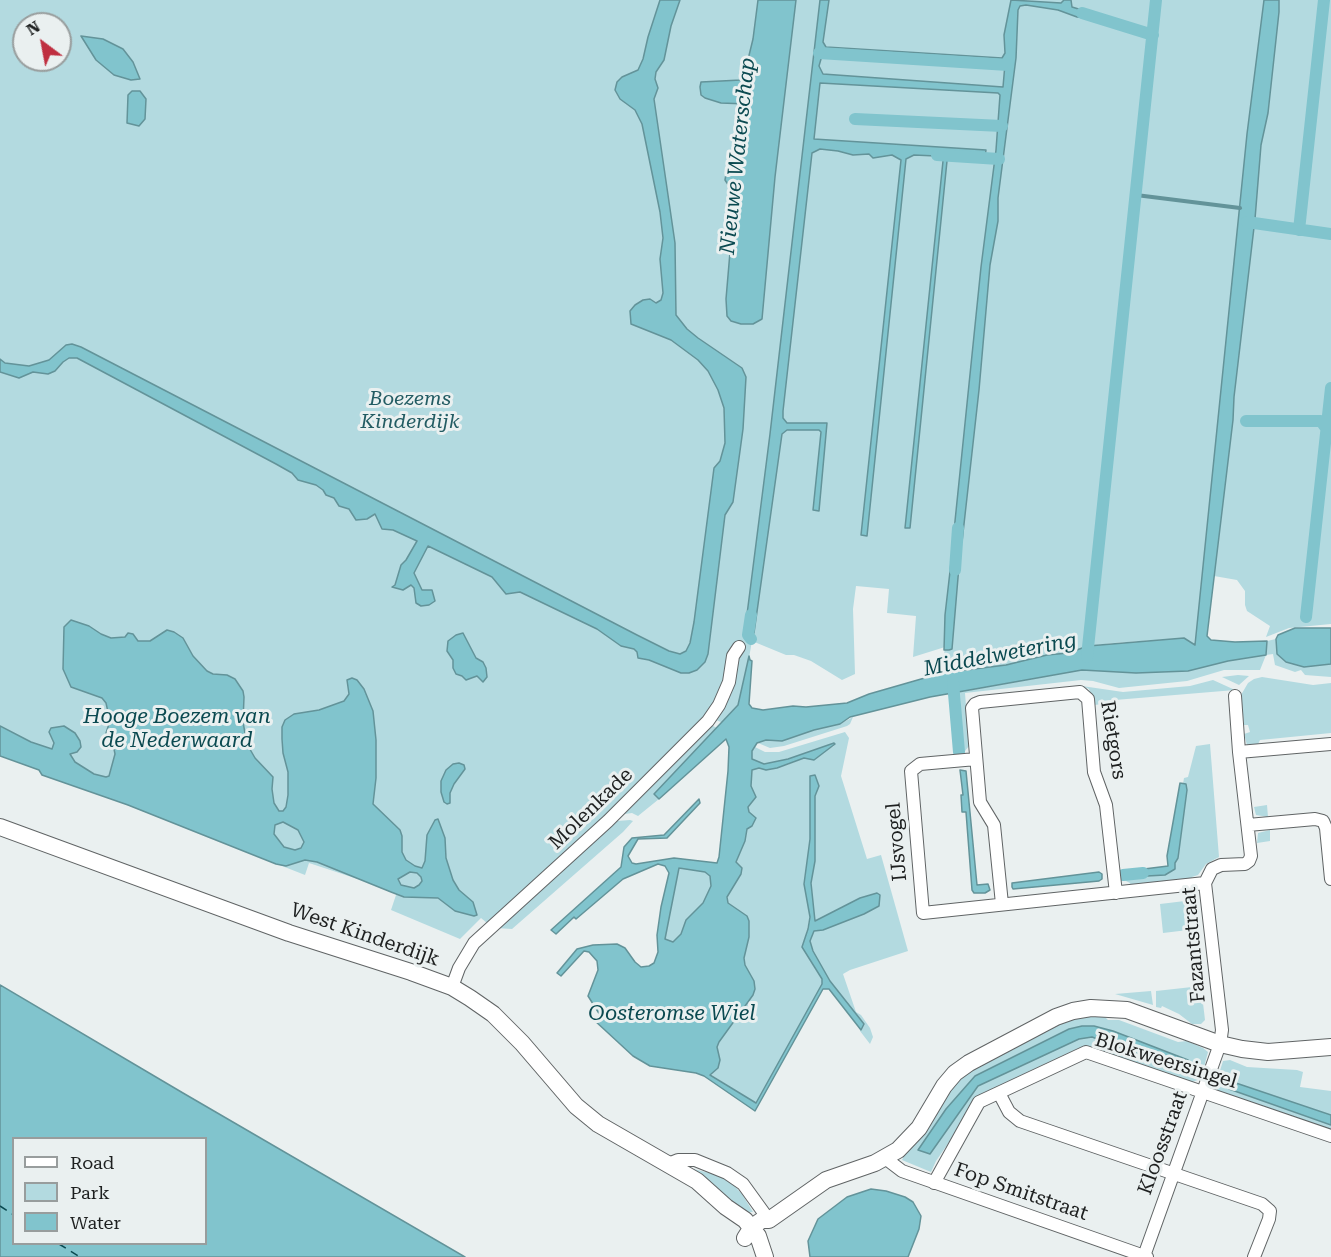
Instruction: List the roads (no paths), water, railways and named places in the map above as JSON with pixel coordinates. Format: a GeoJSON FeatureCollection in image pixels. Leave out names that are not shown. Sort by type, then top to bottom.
{"type":"FeatureCollection","features":[{"type":"Feature","properties":{"kind":"street","name":"Molenkade"},"geometry":{"type":"LineString","coordinates":[[452,987],[459,968],[474,943],[608,821],[708,721],[719,705],[729,682],[733,656],[739,647]]}},
{"type":"Feature","properties":{"kind":"street","name":"Rietgors"},"geometry":{"type":"LineString","coordinates":[[1002,904],[994,825],[980,802],[972,708],[975,704],[1080,692],[1088,699],[1094,772],[1106,805],[1116,893]]}},
{"type":"Feature","properties":{"kind":"street","name":"Fazantstraat"},"geometry":{"type":"LineString","coordinates":[[1220,1044],[1222,1030],[1205,883],[1209,873],[1216,867],[1245,864],[1251,856],[1235,696]]}},
{"type":"Feature","properties":{"kind":"street"},"geometry":{"type":"LineString","coordinates":[[1239,752],[1331,744]]}},
{"type":"Feature","properties":{"kind":"street","name":"IJsvogel"},"geometry":{"type":"LineString","coordinates":[[976,759],[920,764],[910,771],[923,913],[1002,904]]}},
{"type":"Feature","properties":{"kind":"street"},"geometry":{"type":"LineString","coordinates":[[1248,825],[1315,819],[1323,821],[1326,828],[1331,879]]}},
{"type":"Feature","properties":{"kind":"street","name":"West Kinderdijk"},"geometry":{"type":"LineString","coordinates":[[0,827],[289,933],[452,987],[493,1014],[583,1112],[628,1143],[697,1181],[737,1214],[756,1257]]}},
{"type":"Feature","properties":{"kind":"street"},"geometry":{"type":"LineString","coordinates":[[1002,904],[1205,883]]}},
{"type":"Feature","properties":{"kind":"street"},"geometry":{"type":"LineString","coordinates":[[765,1257],[747,1236],[767,1228],[769,1220],[826,1180],[885,1158],[910,1139],[944,1086],[956,1073],[969,1063],[1064,1014],[1091,1008],[1127,1010],[1220,1044],[1242,1049],[1268,1052],[1331,1047]]}},
{"type":"Feature","properties":{"kind":"street","name":"Kloosstraat"},"geometry":{"type":"LineString","coordinates":[[1145,1256],[1220,1044]]}},
{"type":"Feature","properties":{"kind":"street","name":"Blokweersingel"},"geometry":{"type":"LineString","coordinates":[[934,1183],[979,1102],[1086,1052],[1331,1136]]}},
{"type":"Feature","properties":{"kind":"street"},"geometry":{"type":"LineString","coordinates":[[999,1093],[1009,1112],[1020,1121],[1262,1204],[1270,1211],[1269,1219],[1254,1257]]}},
{"type":"Feature","properties":{"kind":"street","name":"Fop Smitstraat"},"geometry":{"type":"LineString","coordinates":[[885,1158],[902,1171],[1145,1256]]}},
{"type":"Feature","properties":{"kind":"street"},"geometry":{"type":"LineString","coordinates":[[668,1164],[678,1160],[694,1160],[727,1173],[743,1184],[769,1220]]}},
{"type":"Feature","properties":{"kind":"water"},"geometry":{"type":"Polygon","coordinates":[[[660,0],[680,0],[671,26],[664,60],[656,72],[655,79],[658,88],[654,99],[675,243],[676,315],[698,338],[742,368],[746,377],[743,429],[733,502],[725,515],[708,654],[705,662],[697,670],[681,673],[638,658],[634,649],[621,646],[597,629],[520,592],[506,594],[492,577],[428,546],[414,573],[422,590],[432,590],[435,601],[421,606],[416,603],[414,588],[411,585],[403,590],[392,587],[395,585],[401,565],[417,541],[393,530],[382,529],[375,514],[367,519],[356,520],[349,509],[339,506],[334,498],[326,495],[316,485],[298,480],[292,473],[276,464],[77,358],[69,358],[55,371],[48,374],[33,372],[19,378],[0,372],[0,359],[5,363],[29,366],[49,360],[66,345],[81,347],[637,635],[669,651],[680,654],[686,651],[694,622],[714,468],[720,461],[725,443],[724,408],[708,371],[698,360],[671,340],[631,324],[630,311],[635,305],[643,300],[650,299],[656,303],[661,300],[663,293],[660,259],[663,238],[642,124],[635,110],[620,99],[615,90],[617,82],[622,77],[638,70],[660,0]]]}},
{"type":"Feature","properties":{"kind":"water","name":"Nieuwe Waterschap"},"geometry":{"type":"Polygon","coordinates":[[[758,0],[796,0],[775,177],[762,319],[753,324],[741,324],[731,321],[727,316],[729,224],[732,195],[725,180],[729,157],[741,150],[747,104],[721,103],[705,98],[701,95],[700,87],[701,82],[741,80],[744,76],[753,39],[758,0]]]}},
{"type":"Feature","properties":{"kind":"water"},"geometry":{"type":"Polygon","coordinates":[[[820,0],[829,0],[823,42],[826,47],[1002,58],[1005,53],[1004,35],[1011,0],[1061,3],[1064,0],[1071,0],[1072,7],[1098,15],[1096,18],[1077,17],[1058,10],[1026,5],[1020,6],[1018,10],[1016,58],[998,198],[998,221],[990,265],[962,542],[956,544],[955,521],[981,267],[996,150],[1000,95],[998,93],[820,83],[814,139],[986,150],[985,157],[952,155],[947,161],[910,528],[905,528],[943,161],[936,156],[914,155],[906,159],[867,536],[861,535],[901,160],[892,155],[873,158],[869,154],[853,155],[820,149],[812,153],[783,418],[787,423],[827,423],[819,511],[813,510],[821,432],[819,430],[787,430],[782,434],[754,633],[745,630],[820,0]],[[830,52],[823,53],[819,66],[823,74],[1003,87],[1005,64],[830,52]]]}},
{"type":"Feature","properties":{"kind":"water","name":"Oosteromse Wiel"},"geometry":{"type":"Polygon","coordinates":[[[1264,0],[1279,0],[1207,636],[1211,640],[1235,642],[1267,641],[1266,655],[1188,671],[1136,673],[1082,670],[930,697],[850,717],[840,724],[782,741],[766,740],[757,743],[752,751],[752,759],[764,764],[835,744],[814,760],[804,758],[777,768],[752,770],[751,786],[756,797],[748,807],[749,812],[756,818],[752,826],[747,829],[745,841],[736,862],[742,868],[741,874],[727,897],[728,903],[747,916],[749,921],[749,937],[744,958],[755,989],[719,1042],[717,1047],[720,1060],[718,1068],[710,1075],[756,1103],[822,984],[822,979],[802,947],[810,917],[804,884],[810,839],[810,776],[815,775],[819,786],[815,796],[815,861],[811,883],[815,921],[860,898],[877,893],[880,895],[879,906],[823,930],[814,931],[810,941],[830,981],[864,1024],[861,1030],[829,989],[823,989],[755,1111],[704,1076],[650,1066],[633,1056],[594,1020],[600,1015],[588,996],[598,970],[597,961],[589,952],[584,951],[561,976],[557,973],[577,949],[593,945],[617,944],[625,948],[641,967],[654,963],[658,952],[657,935],[661,907],[669,873],[665,866],[658,864],[623,879],[556,934],[551,930],[621,867],[624,847],[632,838],[664,835],[699,799],[700,803],[667,838],[638,839],[628,856],[632,863],[636,864],[674,858],[717,863],[728,771],[729,747],[726,739],[659,799],[654,794],[738,705],[749,656],[752,661],[749,704],[752,708],[763,710],[847,703],[869,694],[942,673],[1006,665],[1047,655],[1068,653],[1088,646],[1184,638],[1195,645],[1247,134],[1264,0]],[[679,868],[665,939],[673,942],[681,934],[686,920],[703,903],[711,886],[710,876],[705,872],[679,868]]]}},
{"type":"Feature","properties":{"kind":"water"},"geometry":{"type":"Polygon","coordinates":[[[81,36],[103,39],[123,49],[133,62],[140,79],[131,80],[114,75],[96,60],[81,36]]]}},
{"type":"Feature","properties":{"kind":"water"},"geometry":{"type":"Polygon","coordinates":[[[132,91],[140,91],[146,99],[145,119],[139,126],[127,123],[128,95],[132,91]]]}},
{"type":"Feature","properties":{"kind":"water"},"geometry":{"type":"Polygon","coordinates":[[[952,554],[960,554],[952,649],[944,650],[945,615],[952,554]]]}},
{"type":"Feature","properties":{"kind":"water","name":"Hooge Boezem van de Nederwaard"},"geometry":{"type":"Polygon","coordinates":[[[71,620],[89,626],[111,638],[125,637],[128,633],[133,634],[138,641],[150,641],[167,630],[174,632],[183,638],[193,656],[207,671],[235,679],[243,691],[243,722],[247,744],[255,758],[273,777],[274,803],[279,811],[283,811],[286,807],[288,795],[288,772],[282,739],[282,727],[285,720],[294,714],[319,710],[344,701],[349,694],[347,680],[352,678],[357,680],[364,689],[373,711],[376,778],[373,804],[400,830],[402,852],[406,860],[422,868],[425,861],[427,835],[435,820],[438,819],[445,838],[446,858],[453,880],[459,890],[473,902],[477,915],[455,911],[438,898],[404,897],[317,862],[305,860],[286,866],[276,864],[128,805],[42,775],[39,770],[0,756],[0,726],[31,742],[52,749],[54,743],[49,732],[51,728],[64,726],[75,733],[80,741],[81,747],[77,752],[70,754],[75,762],[94,774],[109,776],[115,754],[114,749],[104,739],[110,721],[106,703],[102,698],[71,687],[63,669],[64,627],[71,620]],[[283,822],[275,825],[274,834],[284,847],[295,850],[301,848],[304,842],[298,830],[283,822]],[[410,872],[398,879],[401,885],[414,888],[422,881],[421,877],[417,873],[410,872]]]}},
{"type":"Feature","properties":{"kind":"water"},"geometry":{"type":"Polygon","coordinates":[[[1295,628],[1331,628],[1331,664],[1304,667],[1286,662],[1277,654],[1278,635],[1295,628]]]}},
{"type":"Feature","properties":{"kind":"water"},"geometry":{"type":"Polygon","coordinates":[[[463,633],[476,658],[483,662],[486,668],[487,677],[483,682],[477,676],[466,680],[456,674],[453,668],[453,660],[447,651],[448,641],[463,633]]]}},
{"type":"Feature","properties":{"kind":"water"},"geometry":{"type":"Polygon","coordinates":[[[453,764],[464,765],[465,769],[454,784],[450,793],[450,803],[447,804],[441,792],[441,781],[446,770],[453,764]]]}},
{"type":"Feature","properties":{"kind":"water"},"geometry":{"type":"Polygon","coordinates":[[[960,770],[966,771],[977,885],[988,884],[990,890],[985,893],[974,893],[972,890],[966,812],[962,812],[961,795],[963,795],[960,770]]]}},
{"type":"Feature","properties":{"kind":"water"},"geometry":{"type":"Polygon","coordinates":[[[1180,783],[1186,784],[1187,790],[1175,869],[1165,875],[1129,877],[1128,871],[1168,866],[1167,856],[1180,783]]]}},
{"type":"Feature","properties":{"kind":"water"},"geometry":{"type":"Polygon","coordinates":[[[1099,872],[1102,874],[1102,879],[1099,881],[1013,889],[1012,887],[1012,883],[1099,872]]]}},
{"type":"Feature","properties":{"kind":"water"},"geometry":{"type":"Polygon","coordinates":[[[0,985],[183,1093],[465,1257],[0,1257],[0,985]]]}},
{"type":"Feature","properties":{"kind":"water"},"geometry":{"type":"Polygon","coordinates":[[[1094,1026],[1113,1031],[1188,1060],[1184,1071],[1092,1037],[1079,1039],[978,1086],[930,1154],[918,1150],[946,1109],[975,1076],[1069,1029],[1094,1026]]]}},
{"type":"Feature","properties":{"kind":"water"},"geometry":{"type":"Polygon","coordinates":[[[1233,1082],[1331,1115],[1331,1125],[1229,1089],[1233,1082]]]}},
{"type":"Feature","properties":{"kind":"water"},"geometry":{"type":"Polygon","coordinates":[[[871,1189],[905,1197],[913,1202],[921,1216],[919,1229],[908,1257],[810,1257],[808,1241],[818,1219],[847,1197],[871,1189]]]}},
{"type":"Feature","properties":{"kind":"waterway","name":"Middelwetering"},"geometry":{"type":"LineString","coordinates":[[1087,657],[1156,0]]}},
{"type":"Feature","properties":{"kind":"waterway"},"geometry":{"type":"LineString","coordinates":[[1299,230],[1324,0]]}},
{"type":"Feature","properties":{"kind":"waterway"},"geometry":{"type":"LineString","coordinates":[[1082,13],[1153,35]]}},
{"type":"Feature","properties":{"kind":"waterway"},"geometry":{"type":"LineString","coordinates":[[819,53],[1008,65]]}},
{"type":"Feature","properties":{"kind":"waterway"},"geometry":{"type":"LineString","coordinates":[[855,119],[1002,126]]}},
{"type":"Feature","properties":{"kind":"waterway"},"geometry":{"type":"LineString","coordinates":[[937,155],[999,159]]}},
{"type":"Feature","properties":{"kind":"waterway"},"geometry":{"type":"LineString","coordinates":[[1136,195],[1240,208]]}},
{"type":"Feature","properties":{"kind":"waterway"},"geometry":{"type":"LineString","coordinates":[[1247,222],[1331,234]]}},
{"type":"Feature","properties":{"kind":"waterway"},"geometry":{"type":"LineString","coordinates":[[1306,617],[1331,388]]}},
{"type":"Feature","properties":{"kind":"waterway"},"geometry":{"type":"LineString","coordinates":[[1246,421],[1321,421],[1326,428],[1330,428]]}},
{"type":"Feature","properties":{"kind":"waterway"},"geometry":{"type":"LineString","coordinates":[[955,570],[958,528]]}},
{"type":"Feature","properties":{"kind":"waterway"},"geometry":{"type":"LineString","coordinates":[[751,615],[748,635],[751,639]]}},
{"type":"Feature","properties":{"kind":"waterway","name":"Middelwetering"},"geometry":{"type":"LineString","coordinates":[[953,682],[959,752]]}},
{"type":"Feature","properties":{"kind":"waterway"},"geometry":{"type":"LineString","coordinates":[[1123,875],[1143,873]]}},
{"type":"Feature","properties":{"kind":"park label","name":"Boezems Kinderdijk"},"geometry":{"type":"Point","coordinates":[410,410]}}]}
